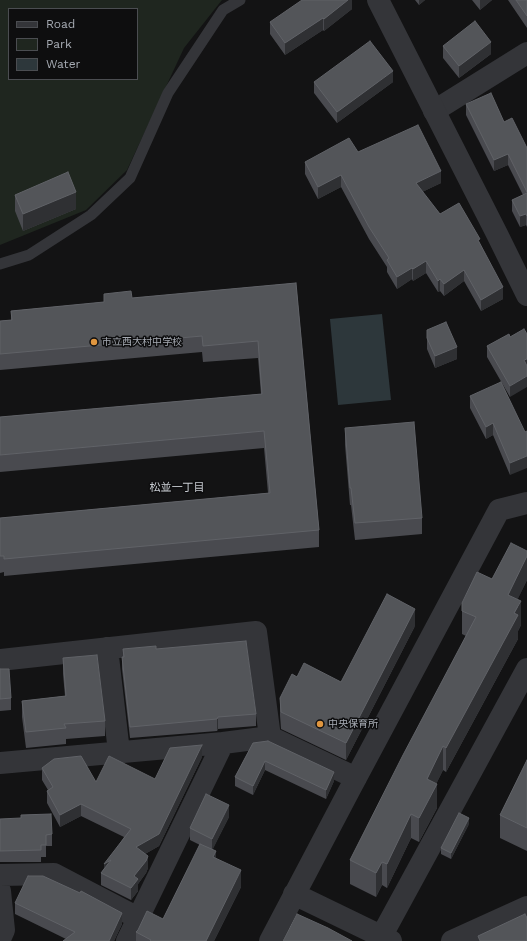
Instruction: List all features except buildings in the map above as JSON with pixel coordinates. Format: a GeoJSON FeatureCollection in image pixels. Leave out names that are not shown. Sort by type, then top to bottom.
{"type":"FeatureCollection","features":[{"type":"Feature","properties":{"kind":"street"},"geometry":{"type":"LineString","coordinates":[[378,0],[527,295]]}},
{"type":"Feature","properties":{"kind":"street"},"geometry":{"type":"LineString","coordinates":[[434,111],[527,53]]}},
{"type":"Feature","properties":{"kind":"street"},"geometry":{"type":"LineString","coordinates":[[270,941],[499,510],[527,503]]}},
{"type":"Feature","properties":{"kind":"street"},"geometry":{"type":"LineString","coordinates":[[0,660],[256,632],[270,737]]}},
{"type":"Feature","properties":{"kind":"street"},"geometry":{"type":"LineString","coordinates":[[107,648],[119,752]]}},
{"type":"Feature","properties":{"kind":"street"},"geometry":{"type":"LineString","coordinates":[[294,894],[386,939],[527,669]]}},
{"type":"Feature","properties":{"kind":"street"},"geometry":{"type":"LineString","coordinates":[[0,763],[223,743],[270,737],[356,778]]}},
{"type":"Feature","properties":{"kind":"street"},"geometry":{"type":"LineString","coordinates":[[127,941],[223,743]]}},
{"type":"Feature","properties":{"kind":"street"},"geometry":{"type":"LineString","coordinates":[[0,875],[54,874],[138,918]]}},
{"type":"Feature","properties":{"kind":"street"},"geometry":{"type":"LineString","coordinates":[[0,891],[4,930],[0,939]]}},
{"type":"Feature","properties":{"kind":"street"},"geometry":{"type":"LineString","coordinates":[[452,941],[526,906]]}},
{"type":"Feature","properties":{"kind":"lane"},"geometry":{"type":"LineString","coordinates":[[0,264],[29,255],[91,215],[130,178],[168,93],[223,10],[240,0]]}},
{"type":"Feature","properties":{"kind":"green space"},"geometry":{"type":"Polygon","coordinates":[[[0,0],[222,0],[184,48],[127,170],[86,210],[0,245],[0,0]]]}},
{"type":"Feature","properties":{"kind":"water"},"geometry":{"type":"Polygon","coordinates":[[[382,314],[391,400],[338,405],[330,319],[382,314]]]}},
{"type":"Feature","properties":{"kind":"place","name":"市立西大村中学校"},"geometry":{"type":"Point","coordinates":[94,342]}},
{"type":"Feature","properties":{"kind":"place","name":"中央保育所"},"geometry":{"type":"Point","coordinates":[320,724]}},
{"type":"Feature","properties":{"kind":"district","name":"松並一丁目"},"geometry":{"type":"Point","coordinates":[177,488]}}]}
